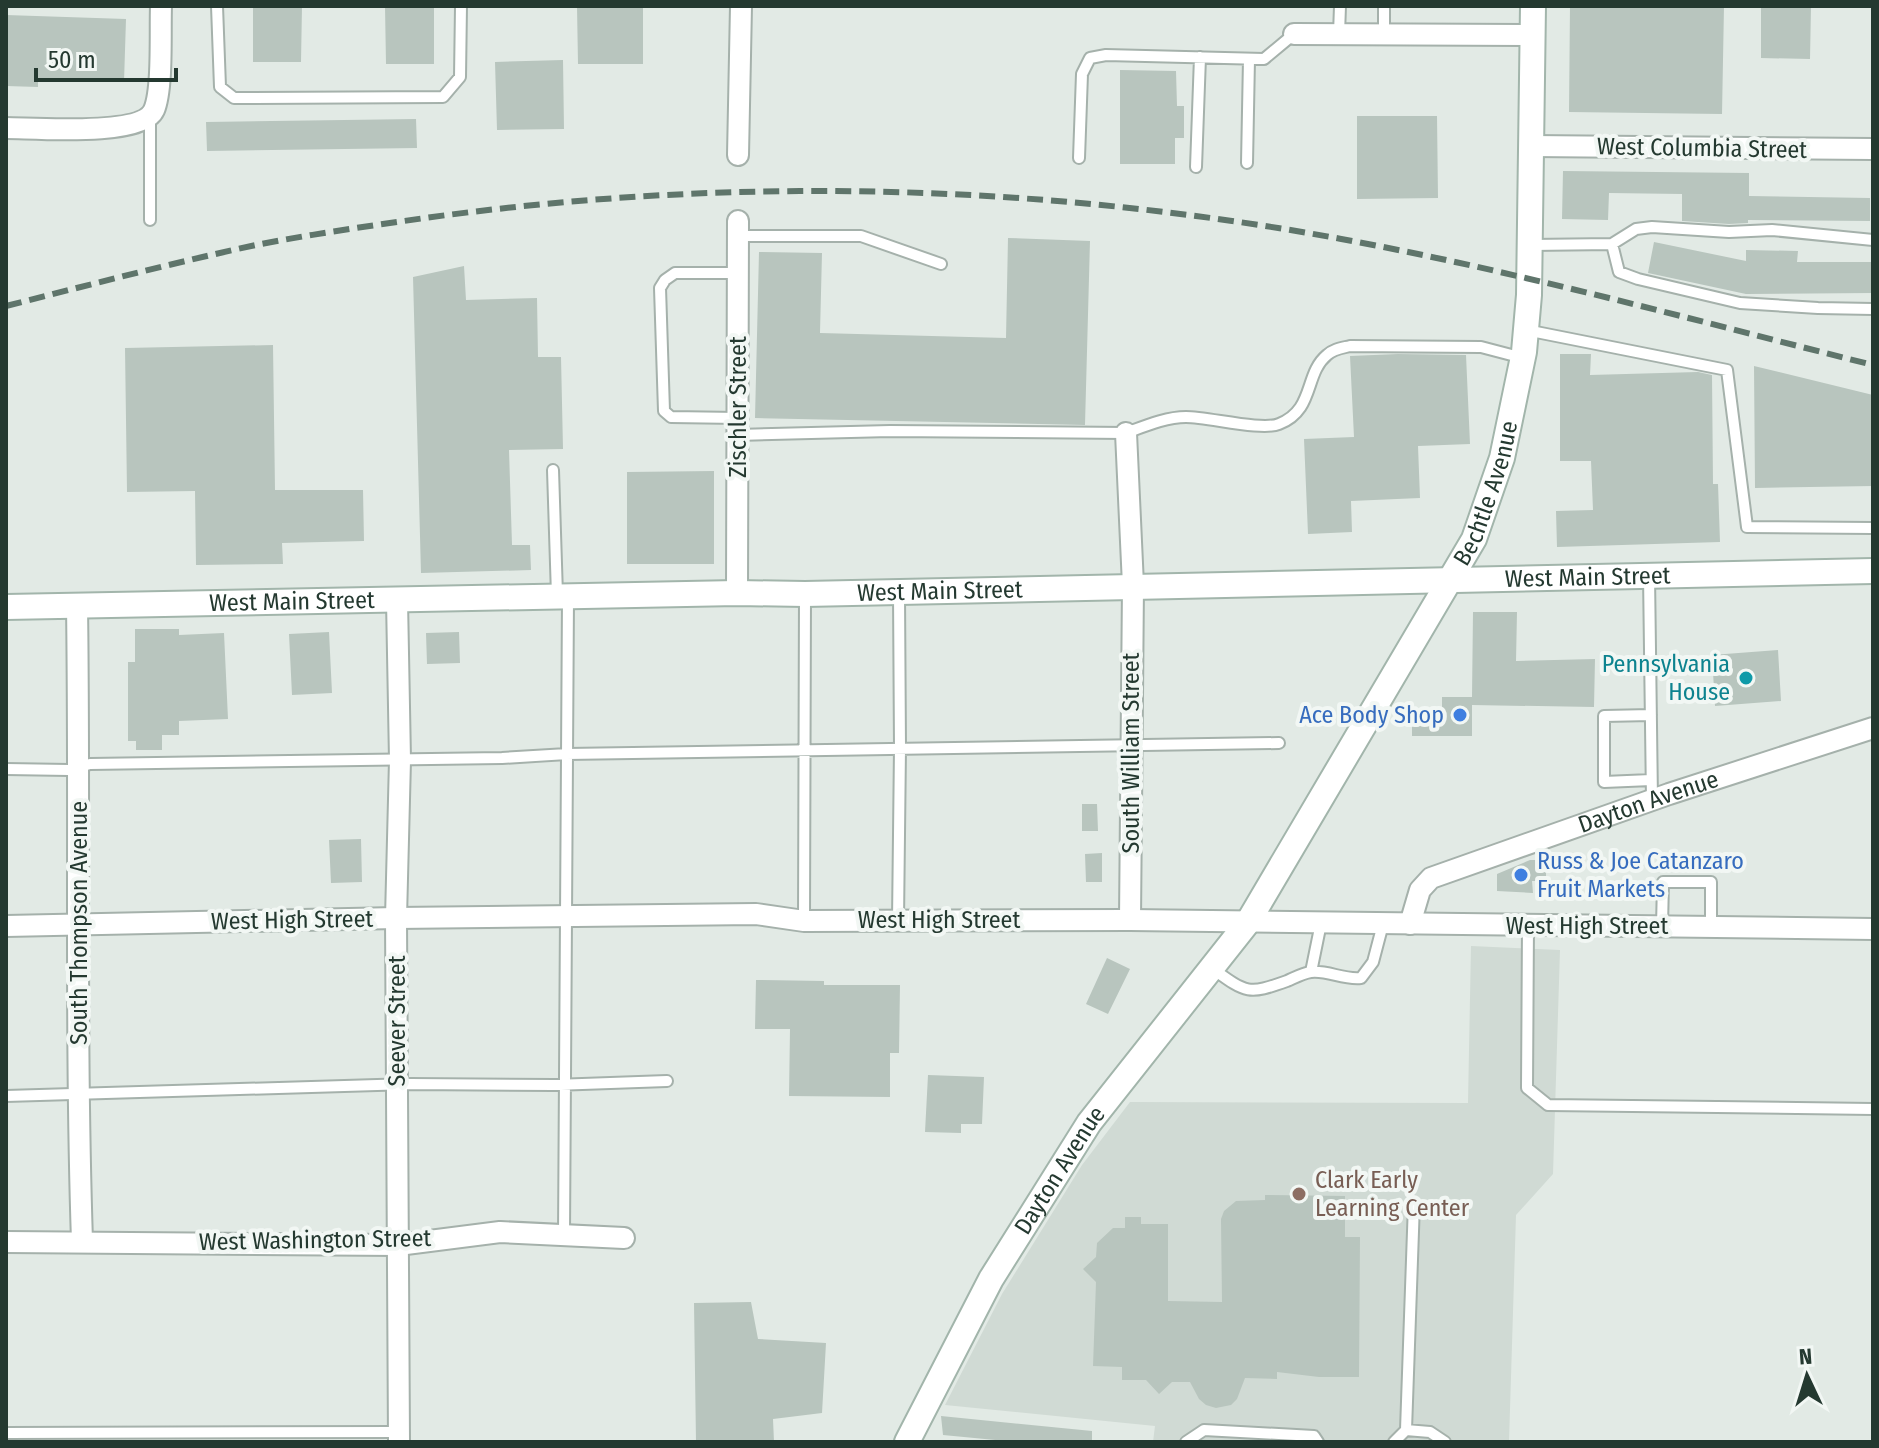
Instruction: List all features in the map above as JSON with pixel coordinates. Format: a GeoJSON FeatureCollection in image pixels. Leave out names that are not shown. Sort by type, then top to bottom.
{"type":"FeatureCollection","features":[{"type":"Feature","properties":{"kind":"street"},"geometry":{"type":"LineString","coordinates":[[6,128],[118,128],[150,117],[157,96],[161,6]]}},
{"type":"Feature","properties":{"kind":"street"},"geometry":{"type":"LineString","coordinates":[[738,155],[741,6]]}},
{"type":"Feature","properties":{"kind":"street","name":"Bechtle Avenue"},"geometry":{"type":"LineString","coordinates":[[1248,922],[1474,539],[1502,458],[1526,330],[1533,6]]}},
{"type":"Feature","properties":{"kind":"street"},"geometry":{"type":"LineString","coordinates":[[1294,34],[1533,35]]}},
{"type":"Feature","properties":{"kind":"street","name":"West Columbia Street"},"geometry":{"type":"LineString","coordinates":[[1531,146],[1873,149]]}},
{"type":"Feature","properties":{"kind":"street","name":"Zischler Street"},"geometry":{"type":"LineString","coordinates":[[737,593],[738,228]]}},
{"type":"Feature","properties":{"kind":"street","name":"South William Street"},"geometry":{"type":"LineString","coordinates":[[1126,433],[1133,585],[1130,920]]}},
{"type":"Feature","properties":{"kind":"street","name":"West Main Street"},"geometry":{"type":"LineString","coordinates":[[6,607],[805,594],[1873,571]]}},
{"type":"Feature","properties":{"kind":"street","name":"Seever Street"},"geometry":{"type":"LineString","coordinates":[[397,600],[400,760],[396,918],[399,1437]]}},
{"type":"Feature","properties":{"kind":"street","name":"South Thompson Avenue"},"geometry":{"type":"LineString","coordinates":[[77,605],[77,1094],[82,1241]]}},
{"type":"Feature","properties":{"kind":"street","name":"Dayton Avenue"},"geometry":{"type":"LineString","coordinates":[[1410,924],[1420,890],[1431,878],[1652,790],[1873,728]]}},
{"type":"Feature","properties":{"kind":"street","name":"West High Street"},"geometry":{"type":"LineString","coordinates":[[6,926],[756,914],[804,921],[1130,920],[1873,929]]}},
{"type":"Feature","properties":{"kind":"street","name":"Dayton Avenue"},"geometry":{"type":"LineString","coordinates":[[907,1442],[991,1279],[1089,1123],[1248,922]]}},
{"type":"Feature","properties":{"kind":"street","name":"West Washington Street"},"geometry":{"type":"LineString","coordinates":[[6,1242],[398,1245],[500,1232],[624,1238]]}},
{"type":"Feature","properties":{"kind":"lane"},"geometry":{"type":"LineString","coordinates":[[217,6],[220,87],[234,98],[443,97],[460,77],[461,6]]}},
{"type":"Feature","properties":{"kind":"lane"},"geometry":{"type":"LineString","coordinates":[[1339,34],[1340,6]]}},
{"type":"Feature","properties":{"kind":"lane"},"geometry":{"type":"LineString","coordinates":[[1384,6],[1384,35]]}},
{"type":"Feature","properties":{"kind":"lane"},"geometry":{"type":"LineString","coordinates":[[1079,158],[1082,74],[1090,58],[1106,55],[1264,59],[1294,34]]}},
{"type":"Feature","properties":{"kind":"lane"},"geometry":{"type":"LineString","coordinates":[[1196,167],[1200,57]]}},
{"type":"Feature","properties":{"kind":"lane"},"geometry":{"type":"LineString","coordinates":[[1247,163],[1249,59]]}},
{"type":"Feature","properties":{"kind":"lane"},"geometry":{"type":"LineString","coordinates":[[150,117],[150,220]]}},
{"type":"Feature","properties":{"kind":"lane"},"geometry":{"type":"LineString","coordinates":[[1529,245],[1612,244],[1636,229],[1652,227],[1729,232],[1772,230],[1873,240]]}},
{"type":"Feature","properties":{"kind":"lane"},"geometry":{"type":"LineString","coordinates":[[738,228],[861,236],[941,264]]}},
{"type":"Feature","properties":{"kind":"lane"},"geometry":{"type":"LineString","coordinates":[[1612,244],[1619,272],[1638,279],[1740,303],[1873,309]]}},
{"type":"Feature","properties":{"kind":"lane"},"geometry":{"type":"LineString","coordinates":[[738,273],[675,273],[660,288],[663,401],[664,411],[671,417],[738,426],[890,431],[1126,433],[1153,423],[1184,417],[1274,427],[1293,418],[1304,402],[1322,359],[1330,352],[1350,346],[1481,347],[1523,358]]}},
{"type":"Feature","properties":{"kind":"lane"},"geometry":{"type":"LineString","coordinates":[[1526,330],[1727,370],[1747,527],[1873,528]]}},
{"type":"Feature","properties":{"kind":"lane"},"geometry":{"type":"LineString","coordinates":[[553,470],[563,596],[567,754],[564,1235]]}},
{"type":"Feature","properties":{"kind":"lane"},"geometry":{"type":"LineString","coordinates":[[1649,575],[1651,715],[1652,790],[1604,782],[1604,716],[1651,715]]}},
{"type":"Feature","properties":{"kind":"lane"},"geometry":{"type":"LineString","coordinates":[[898,921],[899,592]]}},
{"type":"Feature","properties":{"kind":"lane"},"geometry":{"type":"LineString","coordinates":[[804,921],[805,594]]}},
{"type":"Feature","properties":{"kind":"lane"},"geometry":{"type":"LineString","coordinates":[[6,769],[69,770],[90,764],[502,758],[567,754],[1279,743]]}},
{"type":"Feature","properties":{"kind":"lane"},"geometry":{"type":"LineString","coordinates":[[1662,926],[1663,882],[1711,882],[1711,927]]}},
{"type":"Feature","properties":{"kind":"lane"},"geometry":{"type":"LineString","coordinates":[[1311,972],[1321,923]]}},
{"type":"Feature","properties":{"kind":"lane"},"geometry":{"type":"LineString","coordinates":[[1212,968],[1240,988],[1250,991],[1269,988],[1311,972],[1348,980],[1361,978],[1373,962],[1383,924]]}},
{"type":"Feature","properties":{"kind":"lane"},"geometry":{"type":"LineString","coordinates":[[1528,925],[1527,1088],[1548,1105],[1873,1109]]}},
{"type":"Feature","properties":{"kind":"lane"},"geometry":{"type":"LineString","coordinates":[[6,1096],[667,1081]]}},
{"type":"Feature","properties":{"kind":"lane"},"geometry":{"type":"LineString","coordinates":[[1394,1442],[1406,1430],[1414,1203]]}},
{"type":"Feature","properties":{"kind":"lane"},"geometry":{"type":"LineString","coordinates":[[1186,1442],[1204,1430],[1314,1436],[1318,1442]]}},
{"type":"Feature","properties":{"kind":"lane"},"geometry":{"type":"LineString","coordinates":[[1406,1430],[1430,1432],[1445,1442]]}},
{"type":"Feature","properties":{"kind":"lane"},"geometry":{"type":"LineString","coordinates":[[6,1433],[399,1437]]}},
{"type":"Feature","properties":{"kind":"shaded area","name":"Clark Early Learning Center"},"geometry":{"type":"Polygon","coordinates":[[[1471,946],[1560,950],[1553,1174],[1516,1215],[1509,1442],[1153,1442],[1155,1426],[945,1405],[1002,1294],[1082,1165],[1130,1102],[1468,1103],[1471,946]]]}},
{"type":"Feature","properties":{"kind":"building"},"geometry":{"type":"Polygon","coordinates":[[[253,6],[302,6],[301,62],[253,62],[253,6]]]}},
{"type":"Feature","properties":{"kind":"building"},"geometry":{"type":"Polygon","coordinates":[[[385,6],[434,6],[434,64],[386,64],[385,6]]]}},
{"type":"Feature","properties":{"kind":"building"},"geometry":{"type":"Polygon","coordinates":[[[577,6],[643,6],[643,64],[578,64],[577,6]]]}},
{"type":"Feature","properties":{"kind":"building"},"geometry":{"type":"Polygon","coordinates":[[[1570,6],[1724,6],[1722,114],[1569,112],[1570,6]]]}},
{"type":"Feature","properties":{"kind":"building"},"geometry":{"type":"Polygon","coordinates":[[[1761,6],[1811,6],[1810,59],[1761,58],[1761,6]]]}},
{"type":"Feature","properties":{"kind":"building"},"geometry":{"type":"Polygon","coordinates":[[[6,15],[126,19],[124,82],[38,79],[38,87],[6,86],[6,15]]]}},
{"type":"Feature","properties":{"kind":"building"},"geometry":{"type":"Polygon","coordinates":[[[563,60],[564,129],[497,130],[495,62],[563,60]]]}},
{"type":"Feature","properties":{"kind":"building"},"geometry":{"type":"Polygon","coordinates":[[[1120,70],[1176,71],[1177,106],[1184,106],[1184,138],[1175,138],[1175,164],[1120,164],[1120,70]]]}},
{"type":"Feature","properties":{"kind":"building"},"geometry":{"type":"Polygon","coordinates":[[[1357,116],[1437,116],[1438,198],[1357,199],[1357,116]]]}},
{"type":"Feature","properties":{"kind":"building"},"geometry":{"type":"Polygon","coordinates":[[[416,119],[417,148],[207,151],[206,122],[416,119]]]}},
{"type":"Feature","properties":{"kind":"building"},"geometry":{"type":"Polygon","coordinates":[[[1563,171],[1749,173],[1749,196],[1870,198],[1870,221],[1748,220],[1748,223],[1729,224],[1682,221],[1682,194],[1609,193],[1608,220],[1562,219],[1563,171]]]}},
{"type":"Feature","properties":{"kind":"building"},"geometry":{"type":"Polygon","coordinates":[[[1008,238],[1090,241],[1085,425],[755,418],[759,252],[822,253],[820,333],[1006,338],[1008,238]]]}},
{"type":"Feature","properties":{"kind":"building"},"geometry":{"type":"Polygon","coordinates":[[[1654,242],[1746,261],[1746,250],[1798,251],[1797,262],[1873,262],[1873,293],[1746,294],[1648,273],[1654,242]]]}},
{"type":"Feature","properties":{"kind":"building"},"geometry":{"type":"Polygon","coordinates":[[[464,266],[466,300],[537,298],[538,357],[561,357],[563,449],[509,450],[512,545],[530,545],[531,570],[421,573],[413,277],[464,266]]]}},
{"type":"Feature","properties":{"kind":"building"},"geometry":{"type":"Polygon","coordinates":[[[273,345],[275,490],[363,490],[364,541],[282,543],[283,564],[196,565],[195,491],[127,492],[125,348],[273,345]]]}},
{"type":"Feature","properties":{"kind":"building"},"geometry":{"type":"Polygon","coordinates":[[[1560,354],[1591,354],[1590,375],[1698,372],[1712,375],[1713,484],[1718,484],[1720,542],[1557,547],[1556,511],[1593,510],[1591,461],[1560,461],[1560,354]]]}},
{"type":"Feature","properties":{"kind":"building"},"geometry":{"type":"Polygon","coordinates":[[[1466,355],[1470,444],[1418,446],[1420,498],[1351,501],[1352,532],[1308,534],[1304,439],[1354,437],[1350,356],[1466,355]]]}},
{"type":"Feature","properties":{"kind":"building"},"geometry":{"type":"Polygon","coordinates":[[[1754,366],[1873,395],[1873,486],[1755,488],[1754,366]]]}},
{"type":"Feature","properties":{"kind":"building"},"geometry":{"type":"Polygon","coordinates":[[[714,471],[714,564],[627,564],[627,472],[714,471]]]}},
{"type":"Feature","properties":{"kind":"building"},"geometry":{"type":"Polygon","coordinates":[[[1473,612],[1517,612],[1516,661],[1595,659],[1594,707],[1472,705],[1472,736],[1412,736],[1412,714],[1442,714],[1442,697],[1472,697],[1473,612]]]}},
{"type":"Feature","properties":{"kind":"building"},"geometry":{"type":"Polygon","coordinates":[[[135,629],[179,629],[179,635],[224,633],[228,719],[179,721],[179,735],[162,735],[162,750],[136,750],[136,741],[128,741],[128,662],[135,662],[135,629]]]}},
{"type":"Feature","properties":{"kind":"building"},"geometry":{"type":"Polygon","coordinates":[[[329,632],[332,693],[292,695],[289,634],[329,632]]]}},
{"type":"Feature","properties":{"kind":"building"},"geometry":{"type":"Polygon","coordinates":[[[459,632],[460,663],[427,664],[426,633],[459,632]]]}},
{"type":"Feature","properties":{"kind":"building","name":"Pennsylvania House"},"geometry":{"type":"Polygon","coordinates":[[[1778,650],[1781,701],[1715,706],[1712,655],[1778,650]]]}},
{"type":"Feature","properties":{"kind":"building"},"geometry":{"type":"Polygon","coordinates":[[[1082,804],[1097,804],[1098,831],[1082,831],[1082,804]]]}},
{"type":"Feature","properties":{"kind":"building"},"geometry":{"type":"Polygon","coordinates":[[[361,839],[362,882],[331,883],[329,840],[361,839]]]}},
{"type":"Feature","properties":{"kind":"building"},"geometry":{"type":"Polygon","coordinates":[[[1102,853],[1102,882],[1086,882],[1085,854],[1102,853]]]}},
{"type":"Feature","properties":{"kind":"building"},"geometry":{"type":"Polygon","coordinates":[[[1530,860],[1546,860],[1546,881],[1532,881],[1533,893],[1497,891],[1497,874],[1530,860]]]}},
{"type":"Feature","properties":{"kind":"building"},"geometry":{"type":"Polygon","coordinates":[[[1107,958],[1130,969],[1108,1014],[1086,1004],[1107,958]]]}},
{"type":"Feature","properties":{"kind":"building"},"geometry":{"type":"Polygon","coordinates":[[[756,980],[824,981],[824,985],[900,985],[899,1053],[890,1053],[890,1097],[789,1096],[790,1029],[755,1029],[756,980]]]}},
{"type":"Feature","properties":{"kind":"building"},"geometry":{"type":"Polygon","coordinates":[[[928,1075],[984,1077],[982,1124],[961,1124],[961,1133],[925,1132],[928,1075]]]}},
{"type":"Feature","properties":{"kind":"building"},"geometry":{"type":"Polygon","coordinates":[[[1265,1195],[1345,1196],[1345,1237],[1360,1237],[1359,1377],[1319,1377],[1277,1372],[1277,1379],[1245,1378],[1237,1399],[1231,1405],[1216,1408],[1199,1399],[1190,1382],[1172,1382],[1159,1394],[1146,1380],[1122,1380],[1122,1367],[1093,1366],[1096,1282],[1083,1269],[1096,1257],[1097,1243],[1113,1228],[1125,1228],[1125,1217],[1141,1217],[1141,1224],[1168,1224],[1168,1301],[1222,1302],[1221,1219],[1224,1211],[1236,1201],[1265,1200],[1265,1195]]]}},
{"type":"Feature","properties":{"kind":"building"},"geometry":{"type":"Polygon","coordinates":[[[751,1302],[758,1339],[826,1343],[822,1413],[773,1419],[774,1442],[696,1442],[694,1303],[751,1302]]]}},
{"type":"Feature","properties":{"kind":"building"},"geometry":{"type":"Polygon","coordinates":[[[941,1416],[1092,1431],[1092,1442],[1016,1442],[943,1435],[941,1416]]]}},
{"type":"Feature","properties":{"kind":"railway"},"geometry":{"type":"LineString","coordinates":[[6,306],[256,245],[425,218],[626,197],[727,192],[930,193],[1131,208],[1313,234],[1474,266],[1873,365]]}},
{"type":"Feature","properties":{"kind":"place","name":"Pennsylvania House"},"geometry":{"type":"Point","coordinates":[1746,678]}},
{"type":"Feature","properties":{"kind":"place","name":"Ace Body Shop"},"geometry":{"type":"Point","coordinates":[1460,715]}},
{"type":"Feature","properties":{"kind":"place","name":"Russ & Joe Catanzaro Fruit Markets"},"geometry":{"type":"Point","coordinates":[1521,875]}},
{"type":"Feature","properties":{"kind":"place","name":"Clark Early Learning Center"},"geometry":{"type":"Point","coordinates":[1299,1194]}}]}
